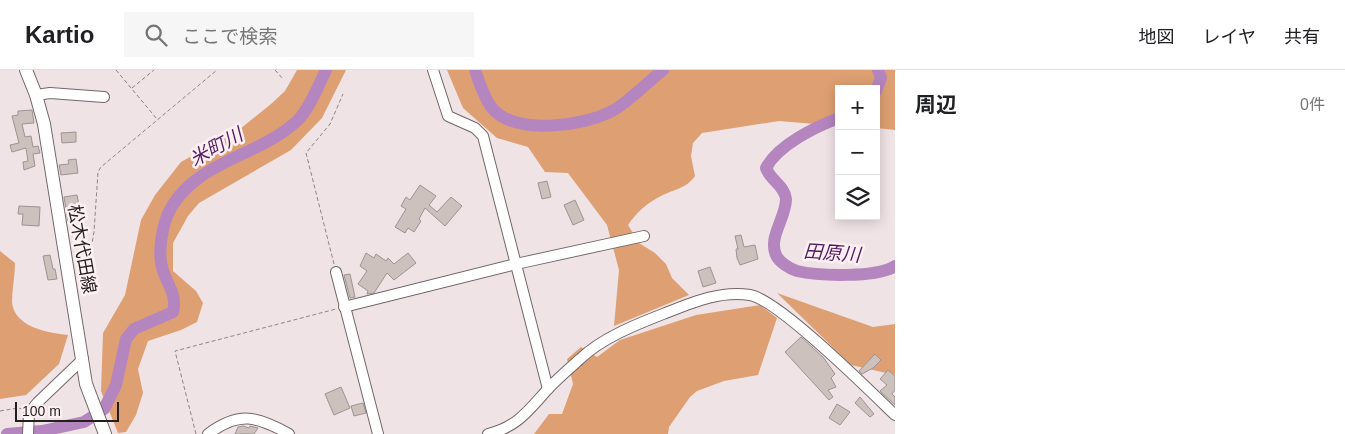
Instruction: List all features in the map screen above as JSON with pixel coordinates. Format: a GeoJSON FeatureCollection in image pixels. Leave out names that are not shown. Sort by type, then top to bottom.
{"type":"FeatureCollection","features":[{"type":"Feature","properties":{"kind":"main road","name":"松木代田線"},"geometry":{"type":"LineString","coordinates":[[26,70],[44,124],[86,384],[93,407],[105,434]]}},
{"type":"Feature","properties":{"kind":"street"},"geometry":{"type":"LineString","coordinates":[[433,70],[448,116],[475,128],[483,136],[548,388]]}},
{"type":"Feature","properties":{"kind":"street"},"geometry":{"type":"LineString","coordinates":[[36,96],[50,93],[104,98]]}},
{"type":"Feature","properties":{"kind":"street"},"geometry":{"type":"LineString","coordinates":[[344,307],[516,264],[644,236]]}},
{"type":"Feature","properties":{"kind":"street"},"geometry":{"type":"LineString","coordinates":[[336,272],[378,434]]}},
{"type":"Feature","properties":{"kind":"street"},"geometry":{"type":"LineString","coordinates":[[488,434],[505,430],[519,420],[548,388],[582,356],[610,338],[706,297],[744,294],[761,298],[777,310],[844,367],[895,415]]}},
{"type":"Feature","properties":{"kind":"street"},"geometry":{"type":"LineString","coordinates":[[28,434],[29,415],[38,402],[83,359]]}},
{"type":"Feature","properties":{"kind":"street"},"geometry":{"type":"LineString","coordinates":[[208,434],[218,426],[239,418],[254,418],[289,434]]}},
{"type":"Feature","properties":{"kind":"path"},"geometry":{"type":"LineString","coordinates":[[116,70],[157,120]]}},
{"type":"Feature","properties":{"kind":"path"},"geometry":{"type":"LineString","coordinates":[[131,88],[154,70]]}},
{"type":"Feature","properties":{"kind":"path"},"geometry":{"type":"LineString","coordinates":[[74,305],[85,285],[94,232],[98,172],[101,167],[217,70]]}},
{"type":"Feature","properties":{"kind":"path"},"geometry":{"type":"LineString","coordinates":[[275,70],[283,79]]}},
{"type":"Feature","properties":{"kind":"path"},"geometry":{"type":"LineString","coordinates":[[336,272],[306,153],[330,124],[343,94]]}},
{"type":"Feature","properties":{"kind":"path"},"geometry":{"type":"LineString","coordinates":[[196,434],[175,351],[344,307]]}},
{"type":"Feature","properties":{"kind":"path"},"geometry":{"type":"LineString","coordinates":[[0,411],[18,408],[29,415]]}},
{"type":"Feature","properties":{"kind":"shaded area"},"geometry":{"type":"Polygon","coordinates":[[[297,70],[346,70],[322,118],[291,150],[199,203],[188,216],[173,243],[173,271],[196,291],[203,303],[197,322],[181,330],[148,341],[138,369],[143,393],[136,415],[126,432],[118,433],[101,391],[103,333],[125,295],[141,220],[155,195],[181,162],[240,129],[285,91],[297,70]]]}},
{"type":"Feature","properties":{"kind":"shaded area"},"geometry":{"type":"Polygon","coordinates":[[[447,70],[895,70],[895,130],[880,128],[880,85],[835,85],[835,126],[779,121],[702,133],[693,143],[691,156],[695,176],[684,186],[661,196],[647,205],[628,225],[639,243],[655,253],[666,264],[672,278],[689,295],[614,326],[619,270],[607,225],[568,173],[545,172],[528,147],[497,138],[463,108],[447,70]]]}},
{"type":"Feature","properties":{"kind":"shaded area"},"geometry":{"type":"Polygon","coordinates":[[[0,251],[15,263],[12,302],[14,311],[25,323],[33,327],[51,333],[68,335],[59,364],[26,395],[0,399],[0,251]]]}},
{"type":"Feature","properties":{"kind":"shaded area"},"geometry":{"type":"Polygon","coordinates":[[[777,293],[873,327],[895,324],[895,375],[851,365],[777,293]]]}},
{"type":"Feature","properties":{"kind":"shaded area"},"geometry":{"type":"Polygon","coordinates":[[[760,305],[777,318],[758,375],[724,381],[697,391],[690,397],[669,427],[668,434],[534,434],[549,414],[562,414],[573,384],[567,359],[581,347],[597,357],[620,340],[696,315],[760,305]]]}},
{"type":"Feature","properties":{"kind":"building"},"geometry":{"type":"Polygon","coordinates":[[[32,110],[34,123],[22,124],[25,137],[31,136],[33,147],[38,146],[40,153],[33,154],[35,166],[24,170],[23,162],[28,161],[26,148],[12,152],[10,145],[19,143],[12,116],[18,115],[18,111],[32,110]]]}},
{"type":"Feature","properties":{"kind":"building"},"geometry":{"type":"Polygon","coordinates":[[[76,132],[76,142],[62,143],[61,133],[76,132]]]}},
{"type":"Feature","properties":{"kind":"building"},"geometry":{"type":"Polygon","coordinates":[[[76,159],[78,173],[61,175],[59,165],[69,164],[68,160],[76,159]]]}},
{"type":"Feature","properties":{"kind":"building"},"geometry":{"type":"Polygon","coordinates":[[[547,181],[551,197],[542,199],[538,183],[547,181]]]}},
{"type":"Feature","properties":{"kind":"building"},"geometry":{"type":"Polygon","coordinates":[[[420,185],[436,196],[429,205],[437,212],[451,197],[462,206],[445,226],[425,208],[419,219],[421,221],[414,232],[408,228],[405,233],[395,227],[406,209],[401,206],[406,197],[410,200],[420,185]]]}},
{"type":"Feature","properties":{"kind":"building"},"geometry":{"type":"Polygon","coordinates":[[[77,195],[79,206],[68,207],[68,222],[64,197],[77,195]]]}},
{"type":"Feature","properties":{"kind":"building"},"geometry":{"type":"Polygon","coordinates":[[[575,200],[584,220],[573,225],[564,205],[575,200]]]}},
{"type":"Feature","properties":{"kind":"building"},"geometry":{"type":"Polygon","coordinates":[[[19,206],[40,207],[39,226],[22,225],[23,214],[18,214],[19,206]]]}},
{"type":"Feature","properties":{"kind":"building"},"geometry":{"type":"Polygon","coordinates":[[[741,235],[744,247],[755,245],[758,259],[740,265],[737,258],[736,249],[738,249],[735,236],[741,235]]]}},
{"type":"Feature","properties":{"kind":"building"},"geometry":{"type":"Polygon","coordinates":[[[366,253],[374,258],[376,254],[386,261],[388,258],[394,264],[408,253],[416,263],[394,280],[387,273],[374,293],[367,294],[368,291],[358,284],[367,271],[360,266],[366,253]]]}},
{"type":"Feature","properties":{"kind":"building"},"geometry":{"type":"Polygon","coordinates":[[[50,255],[57,279],[48,280],[43,256],[50,255]]]}},
{"type":"Feature","properties":{"kind":"building"},"geometry":{"type":"Polygon","coordinates":[[[710,267],[716,283],[703,287],[698,271],[710,267]]]}},
{"type":"Feature","properties":{"kind":"building"},"geometry":{"type":"Polygon","coordinates":[[[350,274],[355,297],[350,298],[344,275],[350,274]]]}},
{"type":"Feature","properties":{"kind":"building"},"geometry":{"type":"Polygon","coordinates":[[[801,337],[823,357],[835,374],[831,378],[836,387],[828,390],[833,397],[829,400],[785,352],[801,337]]]}},
{"type":"Feature","properties":{"kind":"building"},"geometry":{"type":"Polygon","coordinates":[[[875,354],[881,360],[873,368],[862,374],[859,371],[875,354]]]}},
{"type":"Feature","properties":{"kind":"building"},"geometry":{"type":"Polygon","coordinates":[[[888,370],[895,376],[895,390],[892,394],[895,397],[895,405],[880,391],[887,385],[880,379],[888,370]]]}},
{"type":"Feature","properties":{"kind":"building"},"geometry":{"type":"Polygon","coordinates":[[[341,387],[350,408],[334,415],[325,394],[341,387]]]}},
{"type":"Feature","properties":{"kind":"building"},"geometry":{"type":"Polygon","coordinates":[[[860,397],[874,414],[870,417],[855,403],[860,397]]]}},
{"type":"Feature","properties":{"kind":"building"},"geometry":{"type":"Polygon","coordinates":[[[363,403],[366,413],[354,416],[351,406],[363,403]]]}},
{"type":"Feature","properties":{"kind":"building"},"geometry":{"type":"Polygon","coordinates":[[[837,404],[850,412],[840,425],[829,418],[837,404]]]}},
{"type":"Feature","properties":{"kind":"building"},"geometry":{"type":"Polygon","coordinates":[[[238,427],[258,428],[254,434],[235,434],[238,427]]]}},
{"type":"Feature","properties":{"kind":"waterway","name":"米町川"},"geometry":{"type":"LineString","coordinates":[[7,434],[42,431],[84,422],[104,409],[116,385],[126,339],[134,329],[173,312],[174,298],[162,269],[160,251],[165,221],[178,198],[192,183],[208,171],[282,133],[298,120],[310,103],[326,70]]}},
{"type":"Feature","properties":{"kind":"waterway","name":"米町川"},"geometry":{"type":"LineString","coordinates":[[475,70],[489,104],[503,117],[517,122],[550,126],[585,121],[612,111],[663,70]]}},
{"type":"Feature","properties":{"kind":"waterway","name":"田原川"},"geometry":{"type":"LineString","coordinates":[[878,70],[881,78],[878,85]]}},
{"type":"Feature","properties":{"kind":"waterway","name":"田原川"},"geometry":{"type":"LineString","coordinates":[[835,120],[819,126],[788,144],[766,168],[783,190],[786,199],[774,241],[777,258],[794,270],[819,274],[875,273],[895,266]]}}]}
